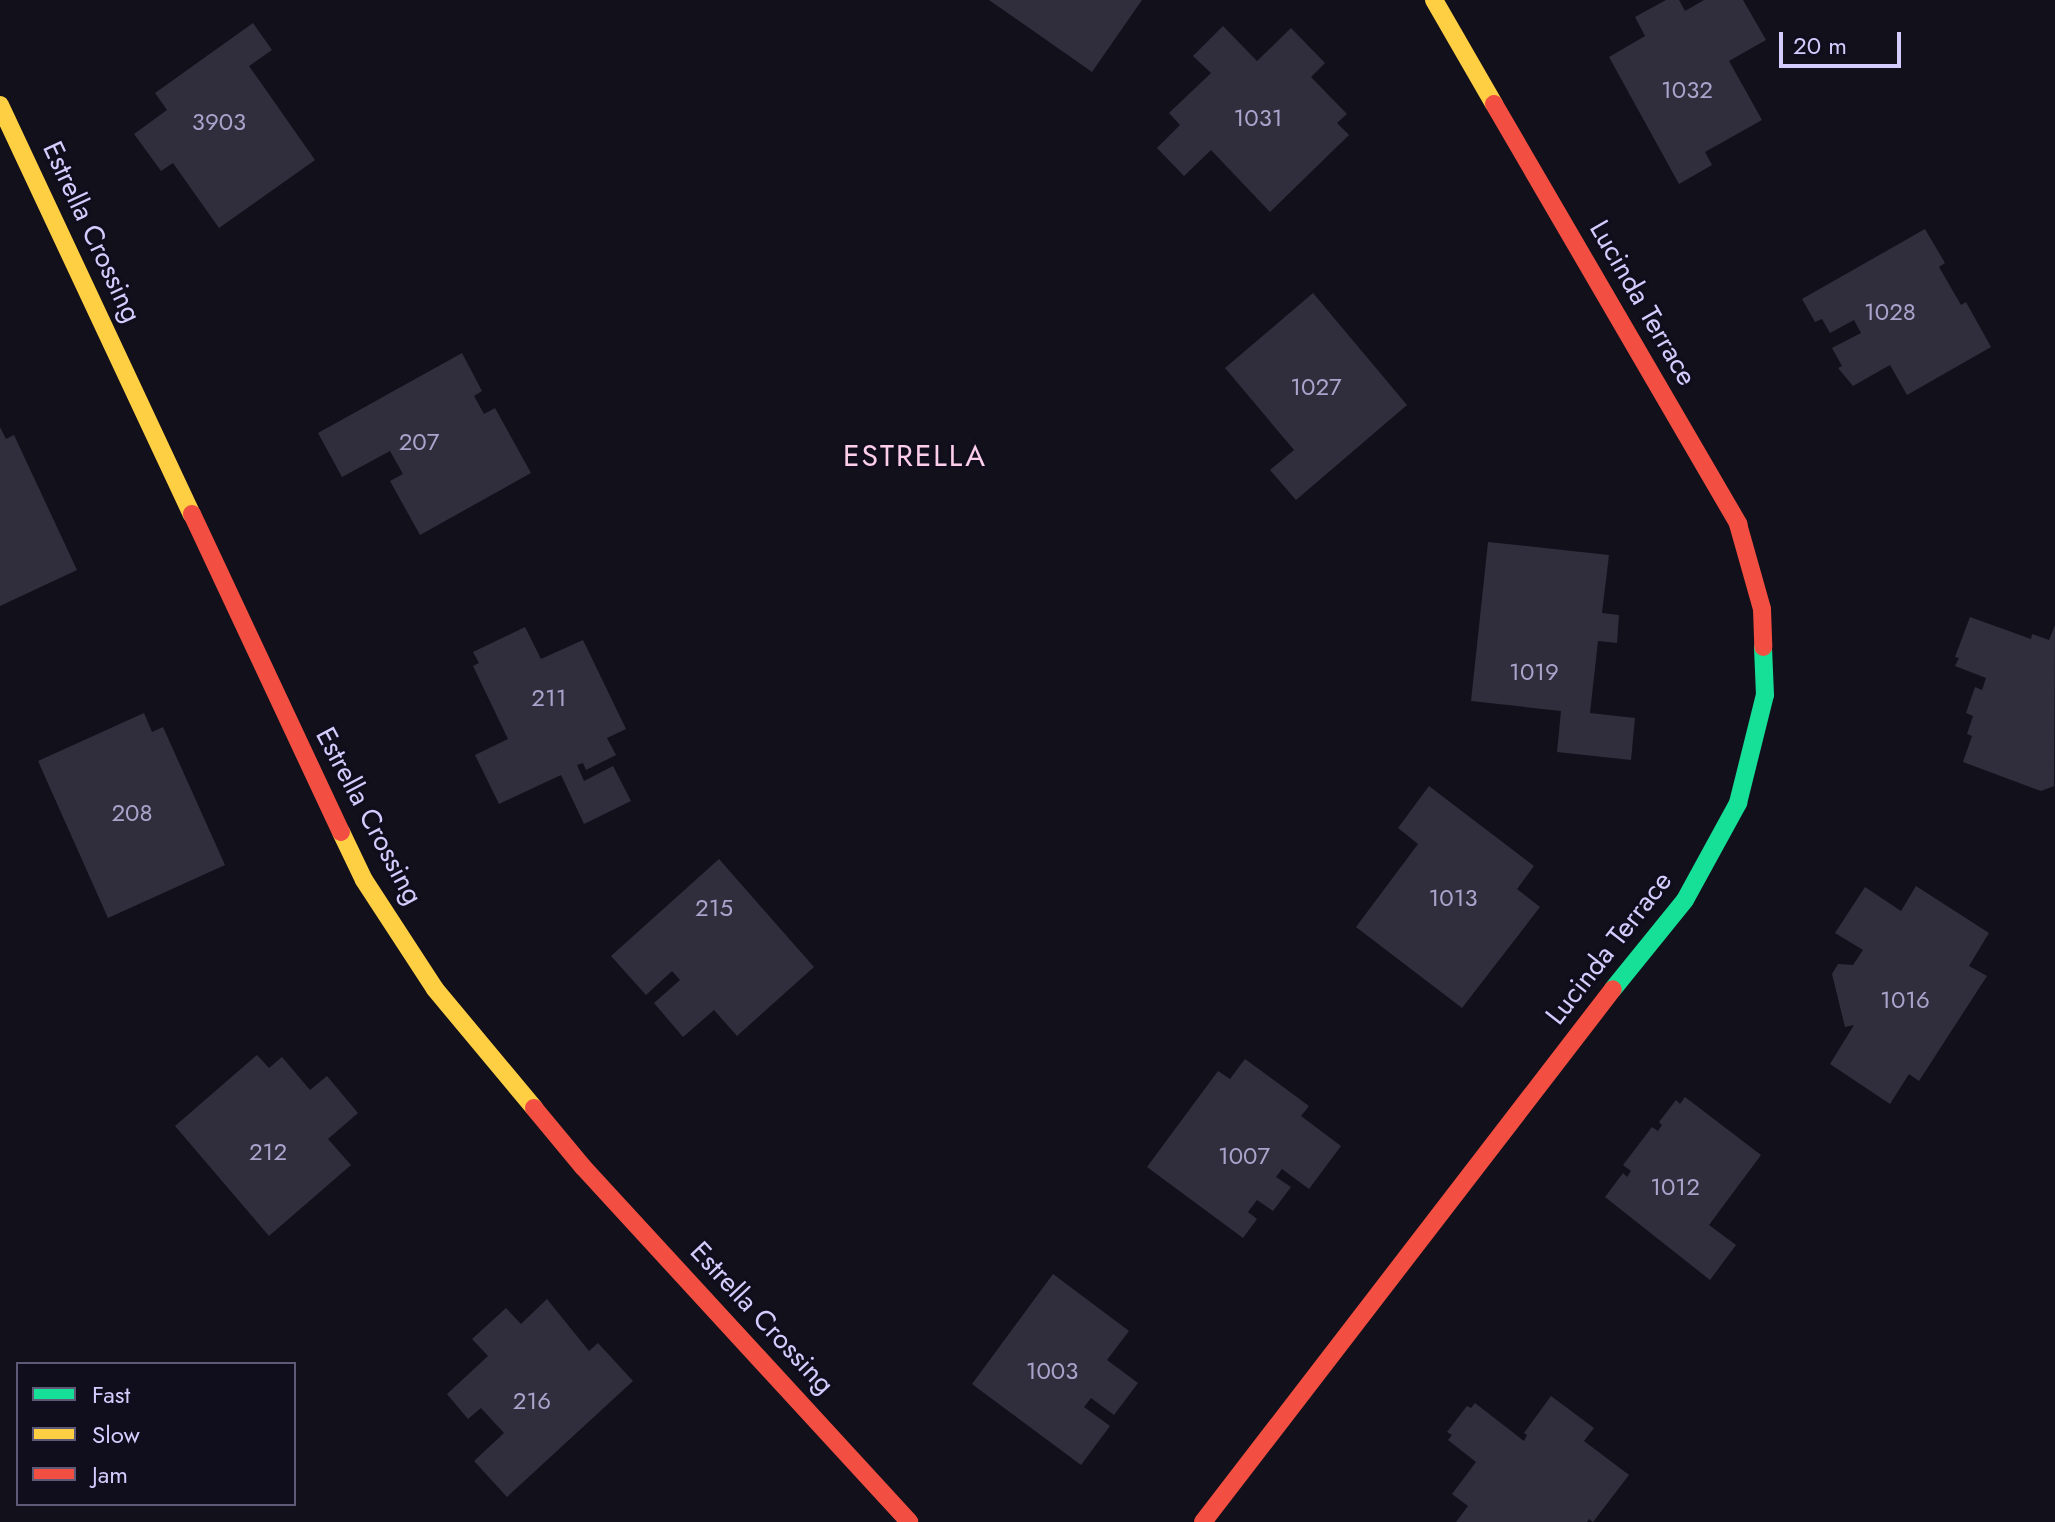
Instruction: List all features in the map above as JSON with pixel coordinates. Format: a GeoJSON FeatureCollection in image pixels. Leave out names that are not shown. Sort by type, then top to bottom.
{"type":"FeatureCollection","features":[{"type":"Feature","properties":{"kind":"street","name":"Lucinda Terrace"},"geometry":{"type":"LineString","coordinates":[[1203,1522],[1453,1201],[1585,1024],[1685,900],[1738,803],[1765,695],[1762,609],[1738,524],[1434,0]]}},
{"type":"Feature","properties":{"kind":"street","name":"Estrella Crossing"},"geometry":{"type":"LineString","coordinates":[[0,105],[364,880],[435,989],[583,1167],[909,1522]]}},
{"type":"Feature","properties":{"kind":"building"},"geometry":{"type":"Polygon","coordinates":[[[989,0],[1142,0],[1092,72],[989,0]]]}},
{"type":"Feature","properties":{"kind":"building"},"geometry":{"type":"Polygon","coordinates":[[[1666,0],[1679,0],[1685,11],[1704,0],[1743,0],[1766,40],[1729,61],[1762,120],[1705,152],[1712,165],[1679,184],[1609,57],[1645,36],[1635,17],[1666,0]]]}},
{"type":"Feature","properties":{"kind":"building"},"geometry":{"type":"Polygon","coordinates":[[[253,23],[272,50],[249,66],[315,160],[219,228],[173,163],[161,171],[134,134],[167,110],[155,93],[253,23]]]}},
{"type":"Feature","properties":{"kind":"building"},"geometry":{"type":"Polygon","coordinates":[[[1223,26],[1257,61],[1291,28],[1325,63],[1311,77],[1347,114],[1337,123],[1349,135],[1270,212],[1211,150],[1184,176],[1157,148],[1180,125],[1169,113],[1211,73],[1193,56],[1223,26]]]}},
{"type":"Feature","properties":{"kind":"building"},"geometry":{"type":"Polygon","coordinates":[[[1925,229],[1945,263],[1939,267],[1961,305],[1966,302],[1991,347],[1907,395],[1890,365],[1853,386],[1838,368],[1842,366],[1832,348],[1861,333],[1854,320],[1830,333],[1822,319],[1815,322],[1802,299],[1925,229]]]}},
{"type":"Feature","properties":{"kind":"building"},"geometry":{"type":"Polygon","coordinates":[[[1313,293],[1407,405],[1296,500],[1270,470],[1294,450],[1225,368],[1313,293]]]}},
{"type":"Feature","properties":{"kind":"building"},"geometry":{"type":"Polygon","coordinates":[[[462,353],[482,391],[474,396],[484,414],[495,408],[531,473],[420,535],[390,481],[403,474],[390,451],[342,477],[318,433],[462,353]]]}},
{"type":"Feature","properties":{"kind":"building"},"geometry":{"type":"Polygon","coordinates":[[[0,427],[6,439],[14,435],[77,570],[0,606],[0,427]]]}},
{"type":"Feature","properties":{"kind":"building"},"geometry":{"type":"Polygon","coordinates":[[[1488,542],[1609,555],[1602,613],[1619,615],[1617,643],[1598,641],[1590,713],[1635,718],[1631,760],[1557,752],[1561,711],[1471,701],[1488,542]]]}},
{"type":"Feature","properties":{"kind":"building"},"geometry":{"type":"Polygon","coordinates":[[[1970,617],[2031,639],[2032,634],[2049,640],[2055,625],[2054,786],[2041,791],[1963,762],[1972,736],[1967,734],[1973,716],[1966,713],[1975,687],[1982,690],[1986,678],[1955,666],[1959,658],[1955,657],[1970,617]]]}},
{"type":"Feature","properties":{"kind":"building"},"geometry":{"type":"Polygon","coordinates":[[[525,627],[541,659],[583,640],[626,729],[607,738],[616,755],[586,770],[583,763],[577,765],[584,781],[613,766],[631,801],[584,824],[561,775],[499,804],[475,755],[508,739],[473,666],[479,663],[473,652],[525,627]]]}},
{"type":"Feature","properties":{"kind":"building"},"geometry":{"type":"Polygon","coordinates":[[[144,713],[152,732],[163,727],[225,865],[108,918],[38,761],[144,713]]]}},
{"type":"Feature","properties":{"kind":"building"},"geometry":{"type":"Polygon","coordinates":[[[1429,786],[1534,866],[1517,889],[1540,907],[1462,1008],[1356,927],[1418,844],[1398,828],[1429,786]]]}},
{"type":"Feature","properties":{"kind":"building"},"geometry":{"type":"Polygon","coordinates":[[[719,859],[814,967],[737,1036],[714,1010],[683,1037],[654,1003],[680,980],[672,971],[646,995],[611,956],[719,859]]]}},
{"type":"Feature","properties":{"kind":"building"},"geometry":{"type":"Polygon","coordinates":[[[1916,886],[1989,933],[1969,966],[1987,976],[1919,1081],[1909,1074],[1890,1104],[1830,1064],[1854,1025],[1845,1027],[1832,974],[1838,964],[1853,965],[1863,950],[1835,933],[1865,887],[1901,911],[1916,886]]]}},
{"type":"Feature","properties":{"kind":"building"},"geometry":{"type":"Polygon","coordinates":[[[257,1055],[269,1068],[282,1057],[310,1090],[327,1076],[358,1113],[328,1139],[351,1165],[269,1236],[175,1126],[257,1055]]]}},
{"type":"Feature","properties":{"kind":"building"},"geometry":{"type":"Polygon","coordinates":[[[1245,1059],[1309,1106],[1301,1116],[1341,1146],[1309,1189],[1282,1169],[1276,1177],[1291,1187],[1273,1211],[1257,1200],[1248,1212],[1257,1219],[1243,1238],[1147,1167],[1218,1071],[1230,1079],[1245,1059]]]}},
{"type":"Feature","properties":{"kind":"building"},"geometry":{"type":"Polygon","coordinates":[[[1685,1097],[1761,1155],[1709,1225],[1736,1245],[1710,1280],[1605,1197],[1623,1173],[1627,1177],[1631,1171],[1623,1165],[1652,1127],[1658,1131],[1662,1125],[1659,1122],[1676,1100],[1680,1104],[1685,1097]]]}},
{"type":"Feature","properties":{"kind":"building"},"geometry":{"type":"Polygon","coordinates":[[[1053,1274],[1129,1331],[1107,1360],[1138,1383],[1114,1415],[1091,1398],[1084,1407],[1110,1426],[1081,1465],[972,1384],[1053,1274]]]}},
{"type":"Feature","properties":{"kind":"building"},"geometry":{"type":"Polygon","coordinates":[[[547,1299],[589,1351],[598,1343],[633,1381],[507,1497],[474,1461],[504,1433],[481,1408],[468,1419],[447,1394],[488,1356],[472,1339],[506,1308],[521,1324],[547,1299]]]}},
{"type":"Feature","properties":{"kind":"building"},"geometry":{"type":"Polygon","coordinates":[[[1551,1396],[1594,1428],[1584,1441],[1629,1475],[1593,1522],[1589,1519],[1587,1522],[1456,1522],[1468,1506],[1452,1494],[1476,1462],[1448,1440],[1452,1435],[1447,1432],[1467,1406],[1471,1408],[1475,1403],[1524,1441],[1527,1435],[1524,1433],[1551,1396]]]}},
{"type":"Feature","properties":{"kind":"traffic: fast"},"geometry":{"type":"LineString","coordinates":[[1613,989],[1685,900],[1738,803],[1765,695],[1763,647]]}},
{"type":"Feature","properties":{"kind":"traffic: slow"},"geometry":{"type":"LineString","coordinates":[[1434,0],[1494,104]]}},
{"type":"Feature","properties":{"kind":"traffic: slow"},"geometry":{"type":"LineString","coordinates":[[0,105],[192,514]]}},
{"type":"Feature","properties":{"kind":"traffic: slow"},"geometry":{"type":"LineString","coordinates":[[341,832],[364,880],[435,989],[534,1108]]}},
{"type":"Feature","properties":{"kind":"traffic: jam"},"geometry":{"type":"LineString","coordinates":[[1494,104],[1738,524],[1762,609],[1763,647]]}},
{"type":"Feature","properties":{"kind":"traffic: jam"},"geometry":{"type":"LineString","coordinates":[[192,514],[341,832]]}},
{"type":"Feature","properties":{"kind":"traffic: jam"},"geometry":{"type":"LineString","coordinates":[[1203,1522],[1613,989]]}},
{"type":"Feature","properties":{"kind":"traffic: jam"},"geometry":{"type":"LineString","coordinates":[[534,1108],[583,1167],[909,1522]]}},
{"type":"Feature","properties":{"kind":"district","name":"ESTRELLA"},"geometry":{"type":"Point","coordinates":[915,456]}}]}
